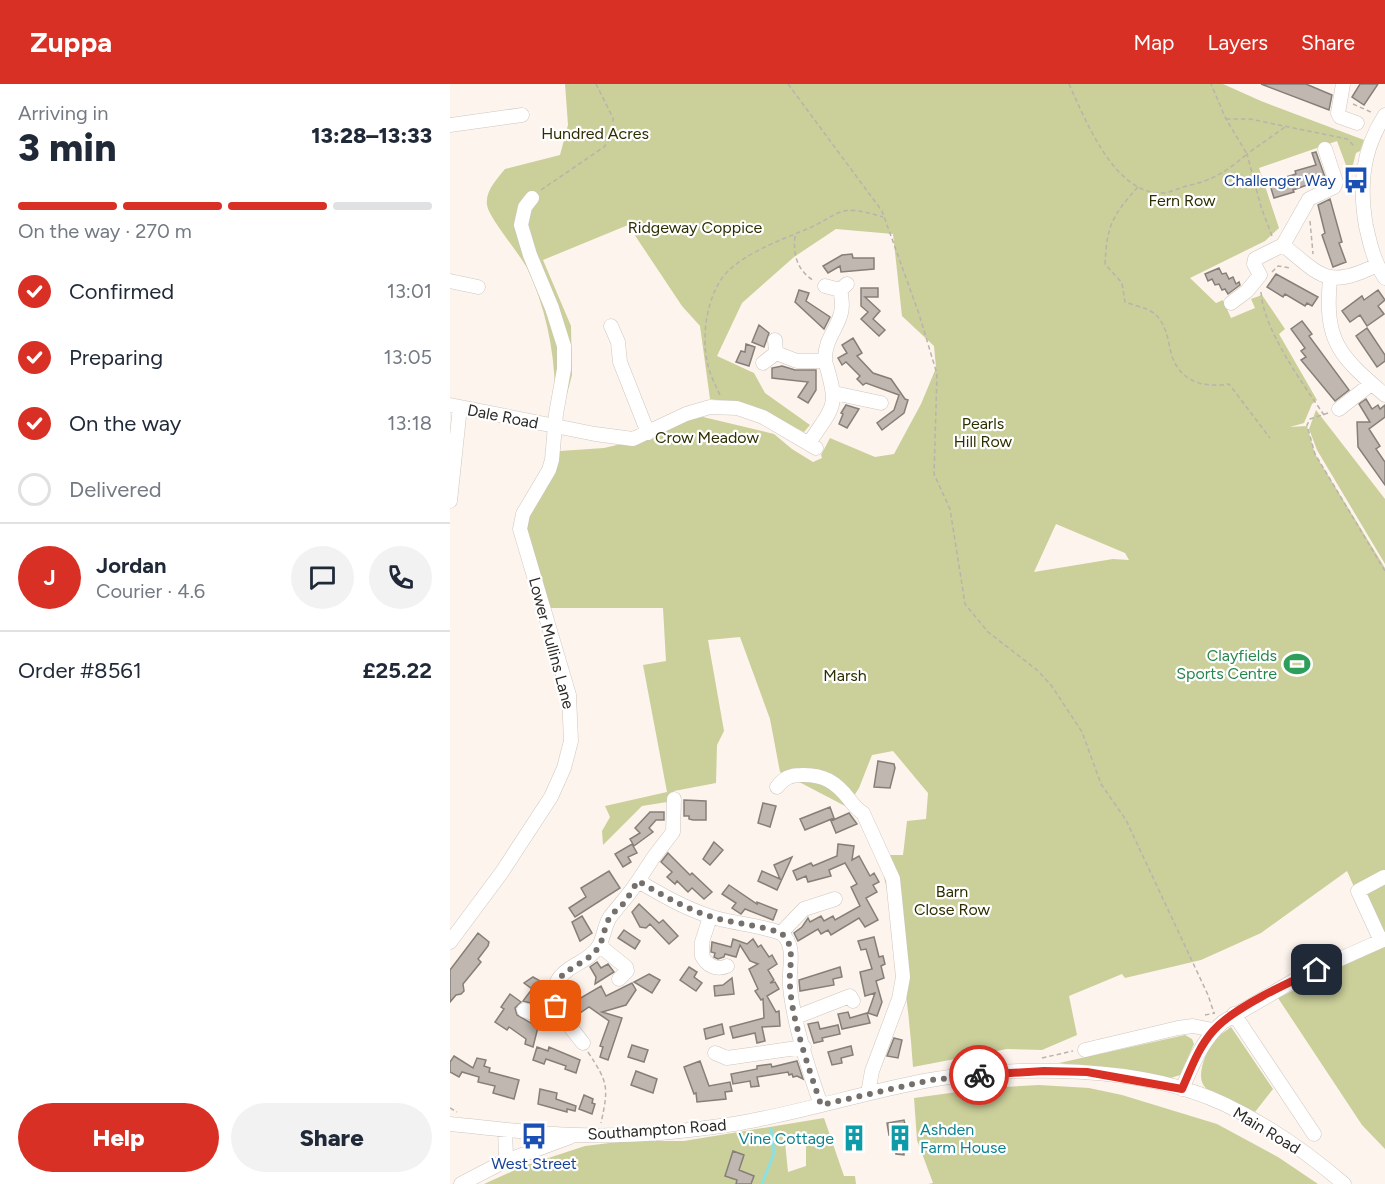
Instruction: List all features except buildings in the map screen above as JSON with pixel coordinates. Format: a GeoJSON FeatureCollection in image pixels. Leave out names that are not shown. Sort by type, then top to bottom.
{"type":"FeatureCollection","features":[{"type":"Feature","properties":{"kind":"street"},"geometry":{"type":"LineString","coordinates":[[1343,87],[1338,113],[1341,117],[1357,123]]}},
{"type":"Feature","properties":{"kind":"street"},"geometry":{"type":"LineString","coordinates":[[450,125],[522,115]]}},
{"type":"Feature","properties":{"kind":"street"},"geometry":{"type":"LineString","coordinates":[[1384,116],[1368,151],[1361,194],[1370,246],[1385,278]]}},
{"type":"Feature","properties":{"kind":"street"},"geometry":{"type":"LineString","coordinates":[[1231,303],[1261,281],[1254,264],[1255,259],[1281,246],[1309,199],[1334,186],[1336,182],[1325,149]]}},
{"type":"Feature","properties":{"kind":"street","name":"Lower Mullins Lane"},"geometry":{"type":"LineString","coordinates":[[450,942],[502,872],[551,797],[564,768],[572,725],[569,695],[520,529],[523,514],[549,470],[555,447],[564,369],[564,346],[520,225],[525,207],[532,198]]}},
{"type":"Feature","properties":{"kind":"street"},"geometry":{"type":"LineString","coordinates":[[1281,246],[1330,279],[1352,276],[1377,265]]}},
{"type":"Feature","properties":{"kind":"street"},"geometry":{"type":"LineString","coordinates":[[1330,279],[1328,318],[1333,337],[1351,364],[1385,395]]}},
{"type":"Feature","properties":{"kind":"street"},"geometry":{"type":"LineString","coordinates":[[450,281],[478,287]]}},
{"type":"Feature","properties":{"kind":"street"},"geometry":{"type":"LineString","coordinates":[[725,407],[737,408],[763,417],[813,445],[832,409],[834,393],[825,361],[825,348],[841,320],[843,303],[844,287],[825,286]]}},
{"type":"Feature","properties":{"kind":"street"},"geometry":{"type":"LineString","coordinates":[[611,326],[624,339],[620,362],[648,433]]}},
{"type":"Feature","properties":{"kind":"street"},"geometry":{"type":"LineString","coordinates":[[763,363],[775,346],[797,361],[825,361]]}},
{"type":"Feature","properties":{"kind":"street"},"geometry":{"type":"LineString","coordinates":[[1339,409],[1371,384]]}},
{"type":"Feature","properties":{"kind":"street"},"geometry":{"type":"LineString","coordinates":[[834,393],[881,403]]}},
{"type":"Feature","properties":{"kind":"street"},"geometry":{"type":"LineString","coordinates":[[450,501],[455,406]]}},
{"type":"Feature","properties":{"kind":"street","name":"Dale Road"},"geometry":{"type":"LineString","coordinates":[[455,406],[633,439],[686,414],[710,407],[725,407]]}},
{"type":"Feature","properties":{"kind":"street"},"geometry":{"type":"LineString","coordinates":[[777,787],[784,778],[804,775],[826,777],[836,784],[857,810],[863,813],[893,879],[903,977],[899,999],[872,1071],[868,1093]]}},
{"type":"Feature","properties":{"kind":"street"},"geometry":{"type":"LineString","coordinates":[[583,1036],[556,1006],[554,991],[566,971],[591,956],[600,946],[609,918],[624,903],[652,858],[673,832],[674,799]]}},
{"type":"Feature","properties":{"kind":"street"},"geometry":{"type":"LineString","coordinates":[[1182,1089],[1200,1049],[1228,1012],[1383,940],[1358,891],[1384,877]]}},
{"type":"Feature","properties":{"kind":"street"},"geometry":{"type":"LineString","coordinates":[[638,881],[681,905],[710,917],[781,933],[790,946],[790,993],[821,1105]]}},
{"type":"Feature","properties":{"kind":"street"},"geometry":{"type":"LineString","coordinates":[[781,933],[804,909],[835,899]]}},
{"type":"Feature","properties":{"kind":"street"},"geometry":{"type":"LineString","coordinates":[[710,917],[702,942],[702,956],[712,967],[727,966]]}},
{"type":"Feature","properties":{"kind":"street"},"geometry":{"type":"LineString","coordinates":[[600,946],[626,967],[627,971],[619,979]]}},
{"type":"Feature","properties":{"kind":"street"},"geometry":{"type":"LineString","coordinates":[[796,1017],[851,993]]}},
{"type":"Feature","properties":{"kind":"street"},"geometry":{"type":"LineString","coordinates":[[524,1010],[539,1016],[556,1006]]}},
{"type":"Feature","properties":{"kind":"street"},"geometry":{"type":"LineString","coordinates":[[1228,1012],[1314,1134]]}},
{"type":"Feature","properties":{"kind":"street"},"geometry":{"type":"LineString","coordinates":[[1082,1050],[1193,1026],[1213,1030]]}},
{"type":"Feature","properties":{"kind":"street"},"geometry":{"type":"LineString","coordinates":[[715,1053],[727,1058],[804,1047]]}},
{"type":"Feature","properties":{"kind":"street","name":"Southampton Road"},"geometry":{"type":"LineString","coordinates":[[454,1119],[505,1130],[575,1135],[683,1131],[769,1118],[931,1080],[993,1073],[1087,1072],[1182,1089]]}},
{"type":"Feature","properties":{"kind":"street","name":"Main Road"},"geometry":{"type":"LineString","coordinates":[[1182,1089],[1222,1103],[1268,1127],[1318,1162],[1344,1184]]}},
{"type":"Feature","properties":{"kind":"street"},"geometry":{"type":"LineString","coordinates":[[503,1162],[506,1156],[505,1130]]}},
{"type":"Feature","properties":{"kind":"street"},"geometry":{"type":"LineString","coordinates":[[461,1184],[503,1162],[575,1135]]}},
{"type":"Feature","properties":{"kind":"path"},"geometry":{"type":"LineString","coordinates":[[532,198],[555,179],[604,147],[614,134],[613,118],[596,84]]}},
{"type":"Feature","properties":{"kind":"path"},"geometry":{"type":"LineString","coordinates":[[788,84],[882,211],[920,314],[937,370],[934,474],[950,509],[965,604],[988,633],[1037,670],[1051,685],[1082,732],[1101,784],[1126,820],[1208,995],[1214,1013]]}},
{"type":"Feature","properties":{"kind":"path"},"geometry":{"type":"LineString","coordinates":[[1069,84],[1102,149],[1128,182],[1138,187],[1165,193],[1203,183],[1227,171],[1246,154],[1285,127]]}},
{"type":"Feature","properties":{"kind":"path"},"geometry":{"type":"LineString","coordinates":[[1211,84],[1226,119],[1246,154],[1269,231],[1281,246]]}},
{"type":"Feature","properties":{"kind":"path"},"geometry":{"type":"LineString","coordinates":[[1343,87],[1348,90],[1345,101],[1384,116]]}},
{"type":"Feature","properties":{"kind":"path"},"geometry":{"type":"LineString","coordinates":[[1226,119],[1250,119],[1347,139],[1352,147],[1368,151]]}},
{"type":"Feature","properties":{"kind":"path"},"geometry":{"type":"LineString","coordinates":[[1138,187],[1112,219],[1106,241],[1105,264],[1122,283],[1125,302],[1155,313],[1169,337],[1175,364],[1193,381],[1211,387],[1229,384],[1270,438]]}},
{"type":"Feature","properties":{"kind":"path"},"geometry":{"type":"LineString","coordinates":[[725,407],[711,376],[705,352],[706,330],[714,294],[723,277],[731,268],[752,255],[842,210],[860,210],[884,217]]}},
{"type":"Feature","properties":{"kind":"path"},"geometry":{"type":"LineString","coordinates":[[1310,221],[1315,258]]}},
{"type":"Feature","properties":{"kind":"path"},"geometry":{"type":"LineString","coordinates":[[795,234],[794,247],[799,267],[805,275],[825,286]]}},
{"type":"Feature","properties":{"kind":"path"},"geometry":{"type":"LineString","coordinates":[[1293,269],[1278,266],[1268,278],[1261,281],[1263,308],[1277,337],[1324,416]]}},
{"type":"Feature","properties":{"kind":"path"},"geometry":{"type":"LineString","coordinates":[[1339,409],[1335,408],[1324,416],[1310,419],[1306,425],[1315,454],[1385,571]]}},
{"type":"Feature","properties":{"kind":"path"},"geometry":{"type":"LineString","coordinates":[[1196,1017],[1228,1012]]}},
{"type":"Feature","properties":{"kind":"path"},"geometry":{"type":"LineString","coordinates":[[583,1036],[605,1078],[607,1088],[600,1126],[596,1126]]}},
{"type":"Feature","properties":{"kind":"path"},"geometry":{"type":"LineString","coordinates":[[1036,1059],[1082,1050]]}},
{"type":"Feature","properties":{"kind":"path"},"geometry":{"type":"LineString","coordinates":[[450,1108],[454,1119]]}},
{"type":"Feature","properties":{"kind":"green space"},"geometry":{"type":"Polygon","coordinates":[[[565,84],[1223,84],[1364,140],[1360,151],[1356,153],[1350,176],[1337,141],[1259,168],[1279,228],[1265,241],[1190,278],[1216,303],[1223,300],[1231,318],[1255,308],[1251,299],[1262,295],[1285,329],[1279,334],[1317,400],[1312,404],[1304,423],[1290,427],[1307,426],[1315,454],[1385,568],[1385,936],[1377,939],[1347,871],[1261,933],[1201,960],[1125,978],[1122,974],[1069,996],[1077,1035],[1042,1050],[1007,1049],[913,1067],[901,960],[878,855],[903,855],[907,821],[926,819],[928,793],[893,751],[872,755],[859,788],[847,807],[780,772],[770,719],[740,637],[708,640],[724,731],[717,745],[716,783],[674,791],[667,802],[642,806],[603,845],[602,831],[610,817],[605,806],[667,792],[643,665],[666,661],[663,608],[548,608],[524,525],[553,474],[560,451],[604,448],[642,439],[699,416],[774,434],[813,462],[822,458],[821,455],[830,438],[875,457],[894,454],[921,404],[936,368],[934,346],[902,316],[893,234],[836,229],[794,257],[742,303],[717,356],[754,373],[765,393],[810,425],[804,432],[751,405],[710,399],[700,326],[682,306],[628,225],[543,260],[571,326],[572,375],[567,394],[555,389],[553,358],[539,297],[527,268],[489,211],[487,200],[492,186],[505,169],[560,155],[568,125],[565,84]],[[1056,524],[1034,572],[1113,559],[1129,560],[1125,553],[1056,524]]]}},
{"type":"Feature","properties":{"kind":"green space"},"geometry":{"type":"Polygon","coordinates":[[[1316,410],[1385,499],[1385,564],[1317,450],[1309,429],[1316,410]]]}},
{"type":"Feature","properties":{"kind":"green space"},"geometry":{"type":"Polygon","coordinates":[[[1385,945],[1385,1149],[1362,1125],[1278,998],[1385,945]]]}},
{"type":"Feature","properties":{"kind":"green space"},"geometry":{"type":"Polygon","coordinates":[[[1231,1027],[1273,1089],[1255,1112],[1214,1094],[1204,1086],[1202,1081],[1201,1070],[1210,1046],[1231,1027]]]}},
{"type":"Feature","properties":{"kind":"green space"},"geometry":{"type":"Polygon","coordinates":[[[1185,1035],[1192,1039],[1194,1044],[1180,1075],[1168,1079],[1059,1063],[1185,1035]]]}},
{"type":"Feature","properties":{"kind":"green space"},"geometry":{"type":"Polygon","coordinates":[[[1039,1085],[1089,1088],[1122,1095],[1217,1124],[1278,1157],[1318,1184],[928,1184],[933,1183],[917,1140],[914,1098],[986,1088],[1039,1085]]]}},
{"type":"Feature","properties":{"kind":"green space"},"geometry":{"type":"Polygon","coordinates":[[[824,1118],[844,1176],[855,1176],[856,1184],[484,1184],[524,1166],[585,1146],[626,1141],[684,1141],[824,1118]],[[806,1139],[785,1142],[788,1172],[806,1166],[806,1139]]]}},
{"type":"Feature","properties":{"kind":"waterway"},"geometry":{"type":"LineString","coordinates":[[762,1184],[774,1153],[771,1129]]}},
{"type":"Feature","properties":{"kind":"way so far"},"geometry":{"type":"LineString","coordinates":[[556,1006],[554,991],[558,981],[566,971],[591,956],[600,946],[609,918],[624,903],[638,881],[661,895],[710,917],[769,929],[781,933],[787,940],[791,955],[789,979],[792,1004],[821,1105],[931,1080],[979,1075]]}},
{"type":"Feature","properties":{"kind":"place","name":"Challenger Way"},"geometry":{"type":"Point","coordinates":[1356,180]}},
{"type":"Feature","properties":{"kind":"place","name":"Clayfields Sports Centre"},"geometry":{"type":"Point","coordinates":[1297,664]}},
{"type":"Feature","properties":{"kind":"place","name":"West Street"},"geometry":{"type":"Point","coordinates":[534,1136]}},
{"type":"Feature","properties":{"kind":"place","name":"Vine Cottage"},"geometry":{"type":"Point","coordinates":[854,1138]}},
{"type":"Feature","properties":{"kind":"place","name":"Ashden Farm House"},"geometry":{"type":"Point","coordinates":[900,1138]}},
{"type":"Feature","properties":{"kind":"route"},"geometry":{"type":"LineString","coordinates":[[979,1075],[1044,1071],[1087,1072],[1182,1089],[1200,1049],[1213,1030],[1234,1014],[1317,970]]}},
{"type":"Feature","properties":{"kind":"park label","name":"Hundred Acres"},"geometry":{"type":"Point","coordinates":[595,133]}},
{"type":"Feature","properties":{"kind":"park label","name":"Fern Row"},"geometry":{"type":"Point","coordinates":[1182,200]}},
{"type":"Feature","properties":{"kind":"park label","name":"Ridgeway Coppice"},"geometry":{"type":"Point","coordinates":[695,227]}},
{"type":"Feature","properties":{"kind":"park label","name":"Pearls Hill Row"},"geometry":{"type":"Point","coordinates":[983,432]}},
{"type":"Feature","properties":{"kind":"park label","name":"Crow Meadow"},"geometry":{"type":"Point","coordinates":[707,437]}},
{"type":"Feature","properties":{"kind":"park label","name":"Marsh"},"geometry":{"type":"Point","coordinates":[845,675]}},
{"type":"Feature","properties":{"kind":"park label","name":"Barn Close Row"},"geometry":{"type":"Point","coordinates":[952,900]}}]}
